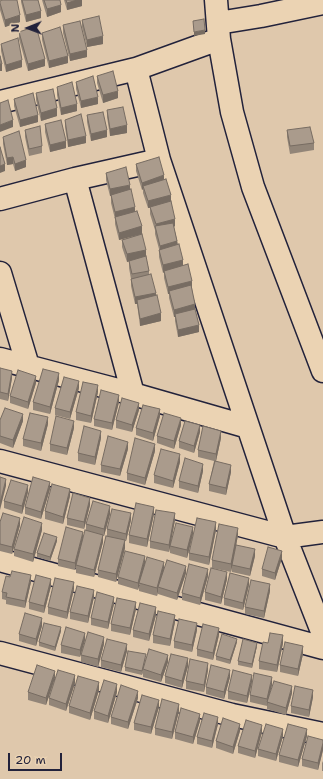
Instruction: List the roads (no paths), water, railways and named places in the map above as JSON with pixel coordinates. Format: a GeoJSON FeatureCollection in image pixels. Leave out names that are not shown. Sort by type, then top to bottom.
{"type":"FeatureCollection","features":[{"type":"Feature","properties":{"kind":"street"},"geometry":{"type":"LineString","coordinates":[[216,0],[219,31],[232,112],[253,187],[323,371]]}},
{"type":"Feature","properties":{"kind":"street"},"geometry":{"type":"LineString","coordinates":[[0,102],[136,69],[219,31],[261,16],[323,3]]}},
{"type":"Feature","properties":{"kind":"street"},"geometry":{"type":"LineString","coordinates":[[136,69],[159,160],[285,537],[323,634]]}},
{"type":"Feature","properties":{"kind":"street"},"geometry":{"type":"LineString","coordinates":[[0,199],[75,179],[159,160]]}},
{"type":"Feature","properties":{"kind":"street"},"geometry":{"type":"LineString","coordinates":[[75,179],[133,394]]}},
{"type":"Feature","properties":{"kind":"street"},"geometry":{"type":"LineString","coordinates":[[0,273],[28,366]]}},
{"type":"Feature","properties":{"kind":"street"},"geometry":{"type":"LineString","coordinates":[[0,359],[133,394],[248,427]]}},
{"type":"Feature","properties":{"kind":"street"},"geometry":{"type":"LineString","coordinates":[[0,461],[285,537],[323,532]]}},
{"type":"Feature","properties":{"kind":"street"},"geometry":{"type":"LineString","coordinates":[[0,560],[323,648]]}},
{"type":"Feature","properties":{"kind":"street"},"geometry":{"type":"LineString","coordinates":[[0,654],[232,715],[323,734]]}}]}
